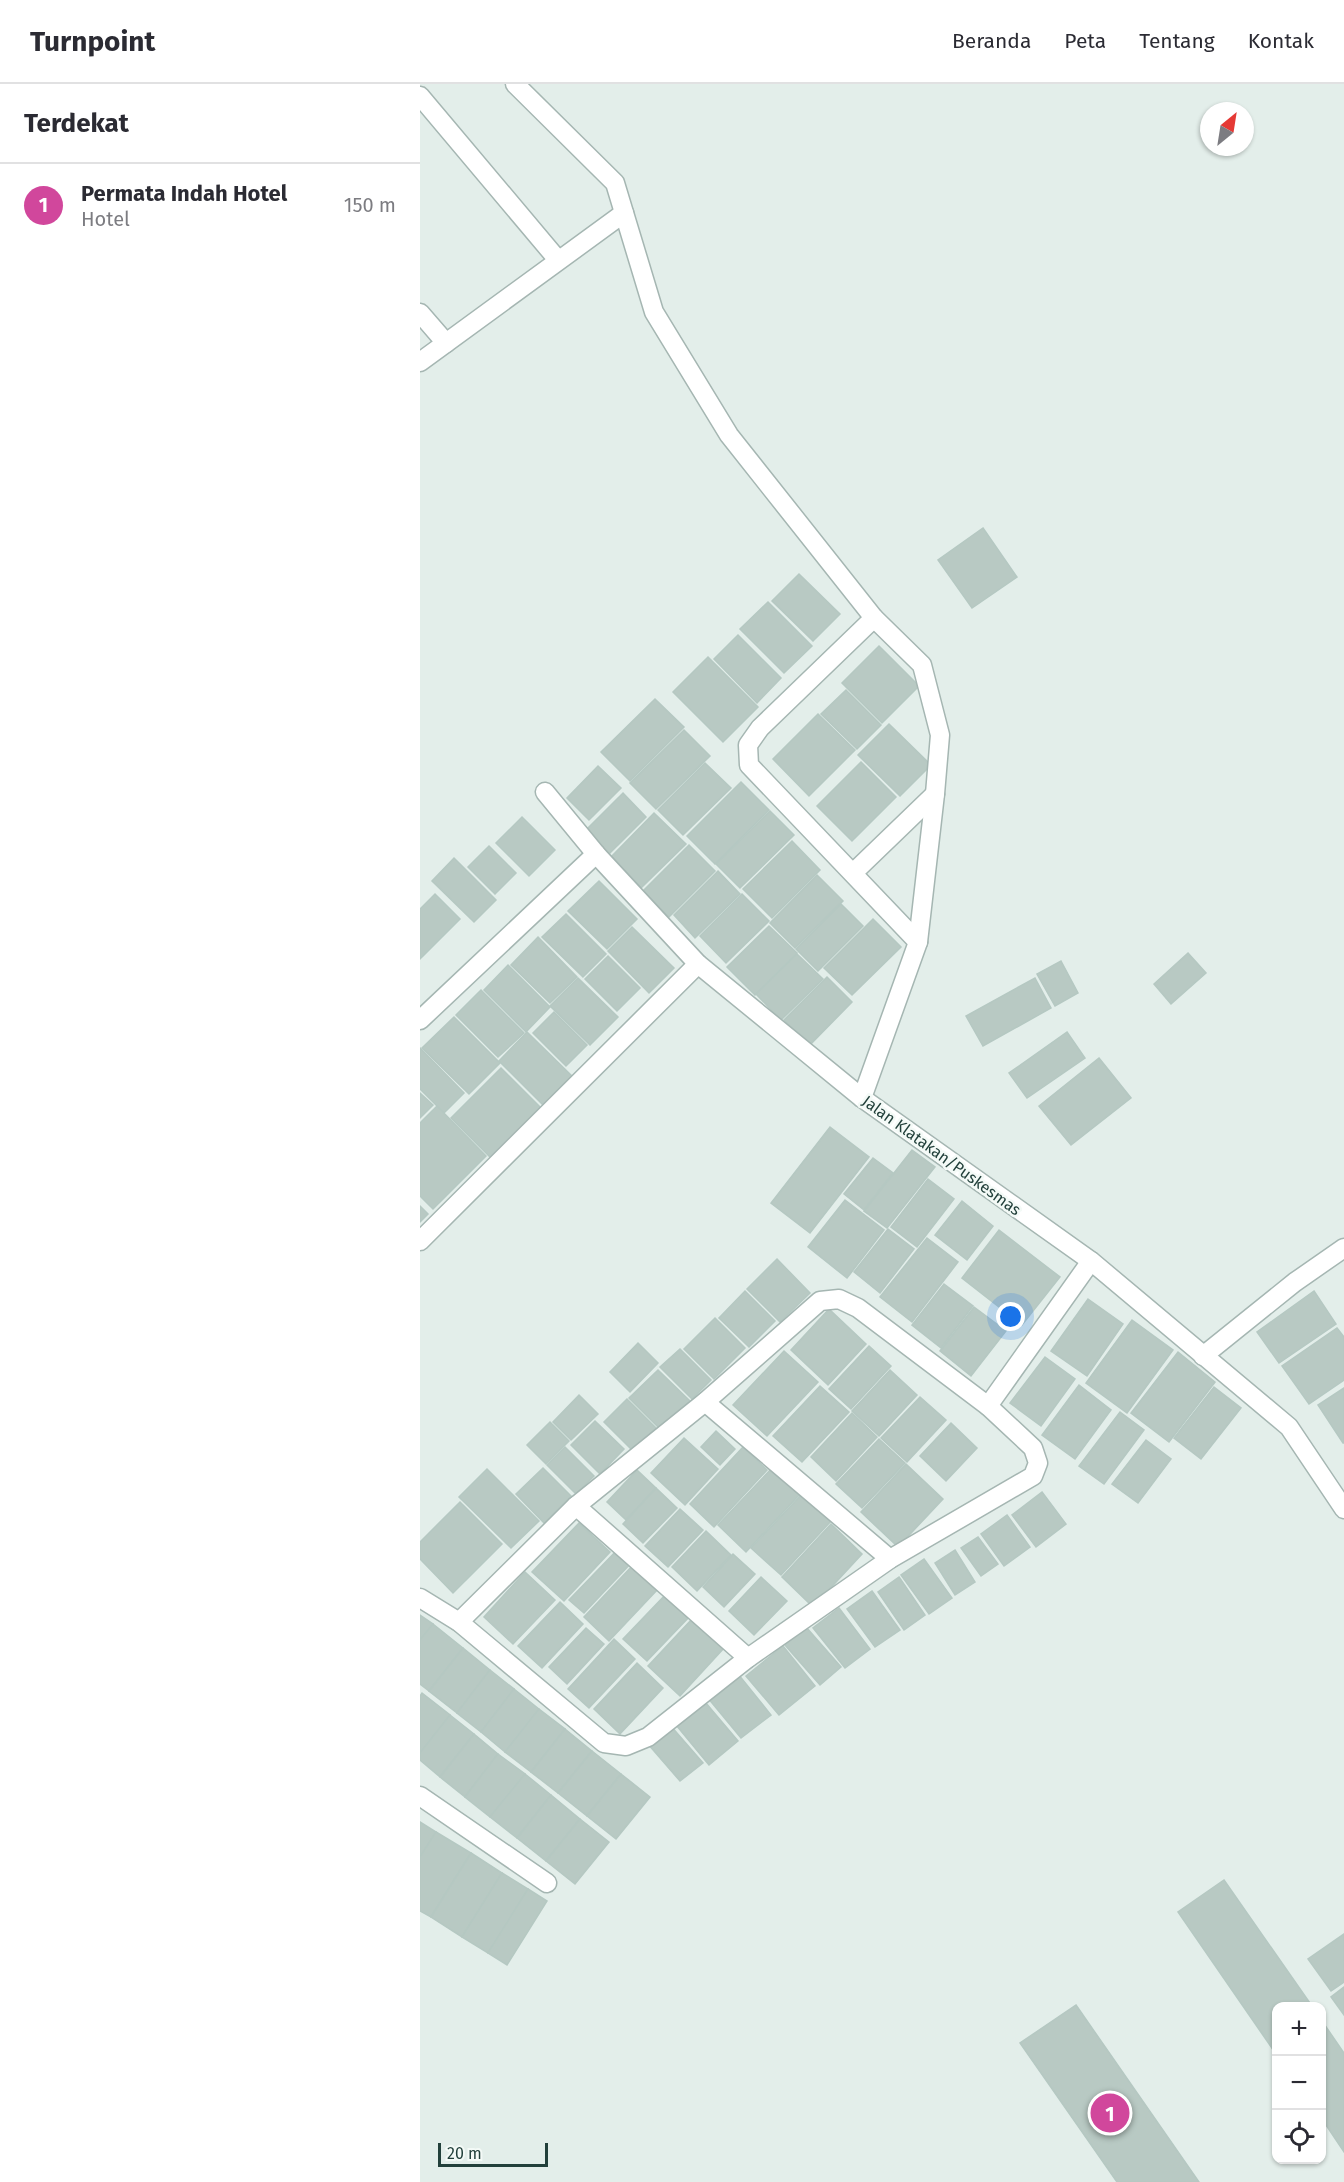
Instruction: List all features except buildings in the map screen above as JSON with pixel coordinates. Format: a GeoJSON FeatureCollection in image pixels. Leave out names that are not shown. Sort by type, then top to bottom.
{"type":"FeatureCollection","features":[{"type":"Feature","properties":{"kind":"street"},"geometry":{"type":"LineString","coordinates":[[515,84],[615,183],[654,312],[729,435],[874,618],[922,665],[940,735],[918,942],[862,1098]]}},
{"type":"Feature","properties":{"kind":"street"},"geometry":{"type":"LineString","coordinates":[[420,96],[558,261]]}},
{"type":"Feature","properties":{"kind":"street"},"geometry":{"type":"LineString","coordinates":[[420,362],[624,213]]}},
{"type":"Feature","properties":{"kind":"street"},"geometry":{"type":"LineString","coordinates":[[420,313],[446,343]]}},
{"type":"Feature","properties":{"kind":"street"},"geometry":{"type":"LineString","coordinates":[[874,618],[760,728],[748,745],[749,765],[918,942]]}},
{"type":"Feature","properties":{"kind":"street","name":"Jalan Klatakan/Puskesmas"},"geometry":{"type":"LineString","coordinates":[[545,792],[596,855],[698,964],[862,1098],[1091,1261],[1289,1427],[1344,1509]]}},
{"type":"Feature","properties":{"kind":"street"},"geometry":{"type":"LineString","coordinates":[[853,873],[935,794]]}},
{"type":"Feature","properties":{"kind":"street"},"geometry":{"type":"LineString","coordinates":[[420,1020],[596,855]]}},
{"type":"Feature","properties":{"kind":"street"},"geometry":{"type":"LineString","coordinates":[[420,1241],[698,964]]}},
{"type":"Feature","properties":{"kind":"street"},"geometry":{"type":"LineString","coordinates":[[1203,1356],[1295,1282],[1344,1248]]}},
{"type":"Feature","properties":{"kind":"street"},"geometry":{"type":"LineString","coordinates":[[988,1406],[1091,1261]]}},
{"type":"Feature","properties":{"kind":"street"},"geometry":{"type":"LineString","coordinates":[[420,1598],[459,1622],[604,1743],[626,1746],[648,1737],[748,1658],[890,1559],[1034,1476],[1038,1463],[1033,1448],[988,1406],[858,1308],[839,1299],[820,1301],[705,1402],[576,1506],[459,1622]]}},
{"type":"Feature","properties":{"kind":"street"},"geometry":{"type":"LineString","coordinates":[[705,1402],[890,1559]]}},
{"type":"Feature","properties":{"kind":"street"},"geometry":{"type":"LineString","coordinates":[[576,1506],[748,1658]]}},
{"type":"Feature","properties":{"kind":"street"},"geometry":{"type":"LineString","coordinates":[[420,1796],[546,1883]]}},
{"type":"Feature","properties":{"kind":"place","name":"Permata Indah Hotel"},"geometry":{"type":"Point","coordinates":[1110,2113]}}]}
